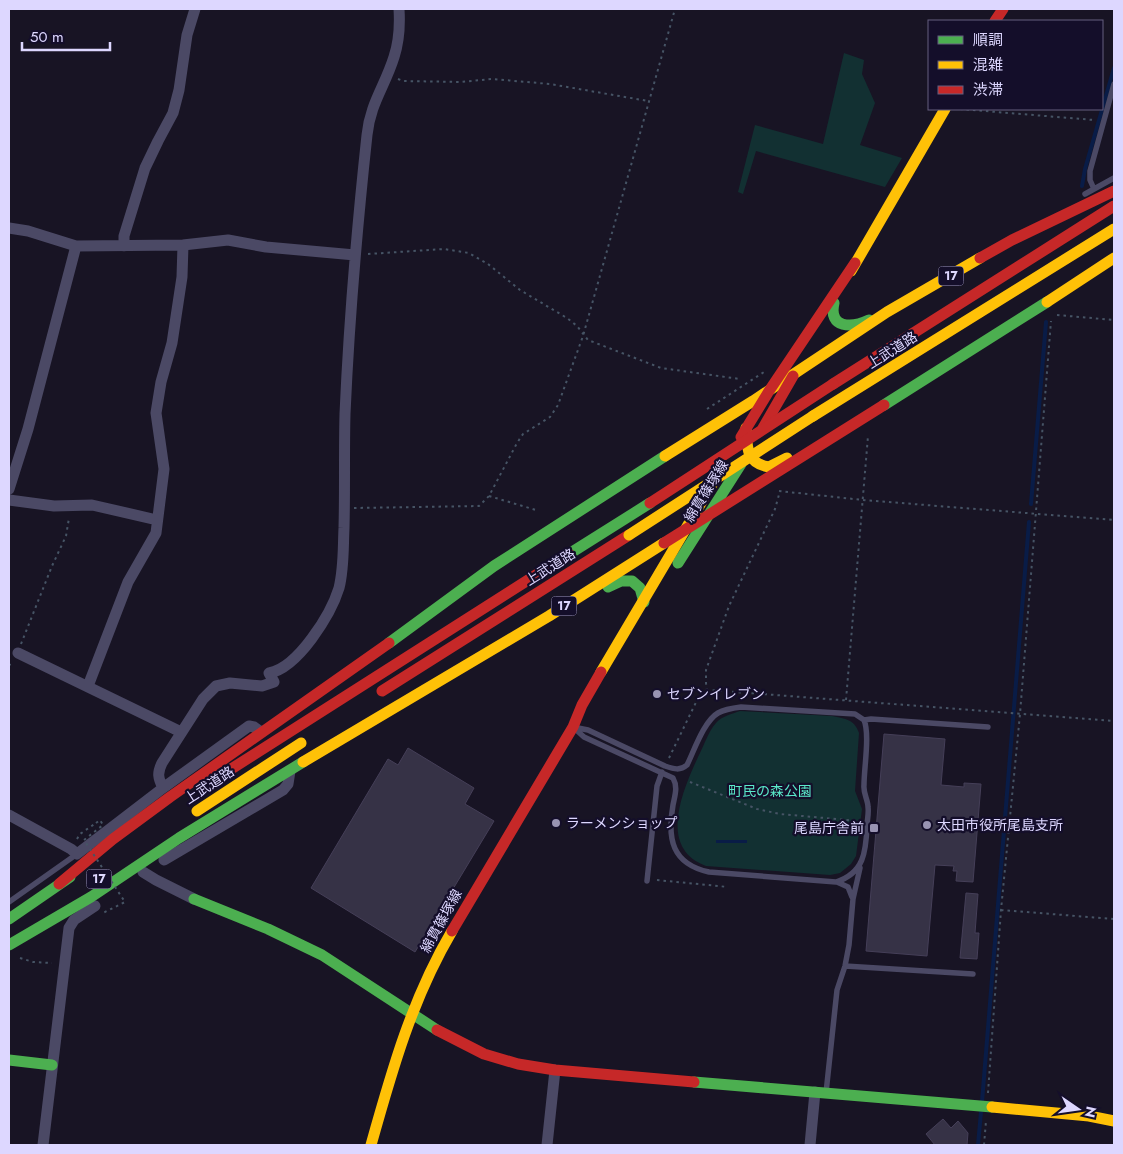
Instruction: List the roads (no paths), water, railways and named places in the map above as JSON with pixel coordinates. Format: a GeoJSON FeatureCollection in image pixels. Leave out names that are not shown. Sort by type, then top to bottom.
{"type":"FeatureCollection","features":[{"type":"Feature","properties":{"kind":"main road"},"geometry":{"type":"LineString","coordinates":[[997,20],[1003,9]]}},
{"type":"Feature","properties":{"kind":"main road","name":"綿貫篠塚線"},"geometry":{"type":"LineString","coordinates":[[573,727],[590,709],[679,561],[748,453],[795,373],[855,263],[944,110]]}},
{"type":"Feature","properties":{"kind":"main road","name":"17"},"geometry":{"type":"LineString","coordinates":[[59,884],[113,839],[261,732],[374,654],[494,566],[626,480],[769,391],[887,312],[1012,240],[1114,191]]}},
{"type":"Feature","properties":{"kind":"main road","name":"上武道路"},"geometry":{"type":"LineString","coordinates":[[9,919],[176,803],[277,741],[562,557],[650,503],[833,384],[1114,206]]}},
{"type":"Feature","properties":{"kind":"main road","name":"上武道路"},"geometry":{"type":"LineString","coordinates":[[369,699],[813,416],[1114,229]]}},
{"type":"Feature","properties":{"kind":"main road","name":"17"},"geometry":{"type":"LineString","coordinates":[[9,943],[91,897],[179,838],[377,717],[549,616],[1048,302],[1114,258]]}},
{"type":"Feature","properties":{"kind":"main road","name":"綿貫篠塚線"},"geometry":{"type":"LineString","coordinates":[[371,1145],[393,1065],[411,1014],[447,940],[573,727],[582,705],[731,452],[769,391],[855,263]]}},
{"type":"Feature","properties":{"kind":"main road"},"geometry":{"type":"LineString","coordinates":[[834,303],[832,312],[834,316],[839,323],[848,327],[887,312]]}},
{"type":"Feature","properties":{"kind":"main road"},"geometry":{"type":"LineString","coordinates":[[746,428],[748,453],[750,458],[758,465],[769,467],[824,443]]}},
{"type":"Feature","properties":{"kind":"main road"},"geometry":{"type":"LineString","coordinates":[[626,480],[654,468],[699,444],[716,442],[731,452],[732,478]]}},
{"type":"Feature","properties":{"kind":"main road"},"geometry":{"type":"LineString","coordinates":[[549,616],[573,606],[615,583],[625,580],[631,580],[638,584],[643,594],[644,602]]}},
{"type":"Feature","properties":{"kind":"main road","name":"上武道路"},"geometry":{"type":"LineString","coordinates":[[188,816],[312,736]]}},
{"type":"Feature","properties":{"kind":"main road","name":"17"},"geometry":{"type":"LineString","coordinates":[[9,943],[123,862]]}},
{"type":"Feature","properties":{"kind":"main road"},"geometry":{"type":"LineString","coordinates":[[194,899],[310,948],[339,965],[411,1014],[462,1043],[487,1055],[506,1061],[555,1070],[983,1106],[1089,1116],[1114,1121]]}},
{"type":"Feature","properties":{"kind":"main road"},"geometry":{"type":"LineString","coordinates":[[9,1060],[52,1065]]}},
{"type":"Feature","properties":{"kind":"street"},"geometry":{"type":"LineString","coordinates":[[124,246],[124,236],[145,168],[173,113],[179,90],[187,35],[195,9]]}},
{"type":"Feature","properties":{"kind":"street"},"geometry":{"type":"LineString","coordinates":[[163,788],[159,780],[158,770],[203,699],[216,686],[230,683],[262,686],[274,682],[269,672],[276,672],[293,660],[312,637],[324,618],[338,589],[343,561],[345,415],[355,255],[368,124],[374,104],[394,58],[397,46],[399,9]]}},
{"type":"Feature","properties":{"kind":"street"},"geometry":{"type":"LineString","coordinates":[[9,228],[28,231],[76,246],[183,245],[228,240],[266,247],[355,255]]}},
{"type":"Feature","properties":{"kind":"street"},"geometry":{"type":"LineString","coordinates":[[88,686],[128,582],[156,533],[164,469],[156,413],[161,382],[172,343],[182,277],[183,245]]}},
{"type":"Feature","properties":{"kind":"street"},"geometry":{"type":"LineString","coordinates":[[9,489],[28,429],[76,246]]}},
{"type":"Feature","properties":{"kind":"street"},"geometry":{"type":"LineString","coordinates":[[9,500],[54,506],[92,505],[158,520]]}},
{"type":"Feature","properties":{"kind":"street"},"geometry":{"type":"LineString","coordinates":[[18,653],[181,732]]}},
{"type":"Feature","properties":{"kind":"street"},"geometry":{"type":"LineString","coordinates":[[9,815],[77,854],[163,788],[249,726],[261,732]]}},
{"type":"Feature","properties":{"kind":"street"},"geometry":{"type":"LineString","coordinates":[[43,1145],[69,928],[74,920],[143,872],[283,790],[288,784],[290,771]]}},
{"type":"Feature","properties":{"kind":"street"},"geometry":{"type":"LineString","coordinates":[[143,872],[194,899]]}},
{"type":"Feature","properties":{"kind":"street"},"geometry":{"type":"LineString","coordinates":[[547,1145],[555,1070]]}},
{"type":"Feature","properties":{"kind":"street"},"geometry":{"type":"LineString","coordinates":[[810,1145],[814,1092]]}},
{"type":"Feature","properties":{"kind":"lane"},"geometry":{"type":"LineString","coordinates":[[1094,189],[1090,180],[1090,171],[1114,84]]}},
{"type":"Feature","properties":{"kind":"lane"},"geometry":{"type":"LineString","coordinates":[[1077,198],[1114,178]]}},
{"type":"Feature","properties":{"kind":"lane"},"geometry":{"type":"LineString","coordinates":[[966,258],[1026,226]]}},
{"type":"Feature","properties":{"kind":"lane"},"geometry":{"type":"LineString","coordinates":[[1048,302],[1054,315]]}},
{"type":"Feature","properties":{"kind":"lane"},"geometry":{"type":"LineString","coordinates":[[573,727],[588,730],[665,766],[682,769],[687,765],[715,714],[724,710],[741,707],[855,714],[864,720],[867,730],[863,791],[868,806],[864,856],[858,872],[853,899],[845,966],[837,990],[826,1093]]}},
{"type":"Feature","properties":{"kind":"lane"},"geometry":{"type":"LineString","coordinates":[[864,720],[988,727]]}},
{"type":"Feature","properties":{"kind":"lane"},"geometry":{"type":"LineString","coordinates":[[573,727],[584,737],[673,778],[677,789],[670,832],[678,855],[688,865],[709,872],[836,882],[848,887],[853,899]]}},
{"type":"Feature","properties":{"kind":"lane"},"geometry":{"type":"LineString","coordinates":[[647,881],[657,786],[662,772]]}},
{"type":"Feature","properties":{"kind":"lane"},"geometry":{"type":"LineString","coordinates":[[9,902],[77,854]]}},
{"type":"Feature","properties":{"kind":"lane"},"geometry":{"type":"LineString","coordinates":[[836,882],[852,874],[864,856]]}},
{"type":"Feature","properties":{"kind":"lane"},"geometry":{"type":"LineString","coordinates":[[845,966],[973,974]]}},
{"type":"Feature","properties":{"kind":"water"},"geometry":{"type":"Polygon","coordinates":[[[716,840],[747,840],[747,843],[716,843],[716,840]]]}},
{"type":"Feature","properties":{"kind":"waterway"},"geometry":{"type":"LineString","coordinates":[[1103,106],[1114,68]]}},
{"type":"Feature","properties":{"kind":"waterway"},"geometry":{"type":"LineString","coordinates":[[1082,186],[1102,110]]}},
{"type":"Feature","properties":{"kind":"waterway"},"geometry":{"type":"LineString","coordinates":[[1031,504],[1046,322]]}},
{"type":"Feature","properties":{"kind":"waterway"},"geometry":{"type":"LineString","coordinates":[[982,1102],[1029,522]]}},
{"type":"Feature","properties":{"kind":"waterway"},"geometry":{"type":"LineString","coordinates":[[978,1145],[981,1112]]}},
{"type":"Feature","properties":{"kind":"place","name":"セブンイレブン"},"geometry":{"type":"Point","coordinates":[657,694]}},
{"type":"Feature","properties":{"kind":"place","name":"ラーメンショップ"},"geometry":{"type":"Point","coordinates":[556,823]}},
{"type":"Feature","properties":{"kind":"place","name":"太田市役所尾島支所"},"geometry":{"type":"Point","coordinates":[927,825]}},
{"type":"Feature","properties":{"kind":"place","name":"尾島庁舎前"},"geometry":{"type":"Point","coordinates":[874,828]}},
{"type":"Feature","properties":{"kind":"park label","name":"町民の森公園"},"geometry":{"type":"Point","coordinates":[770,791]}}]}
